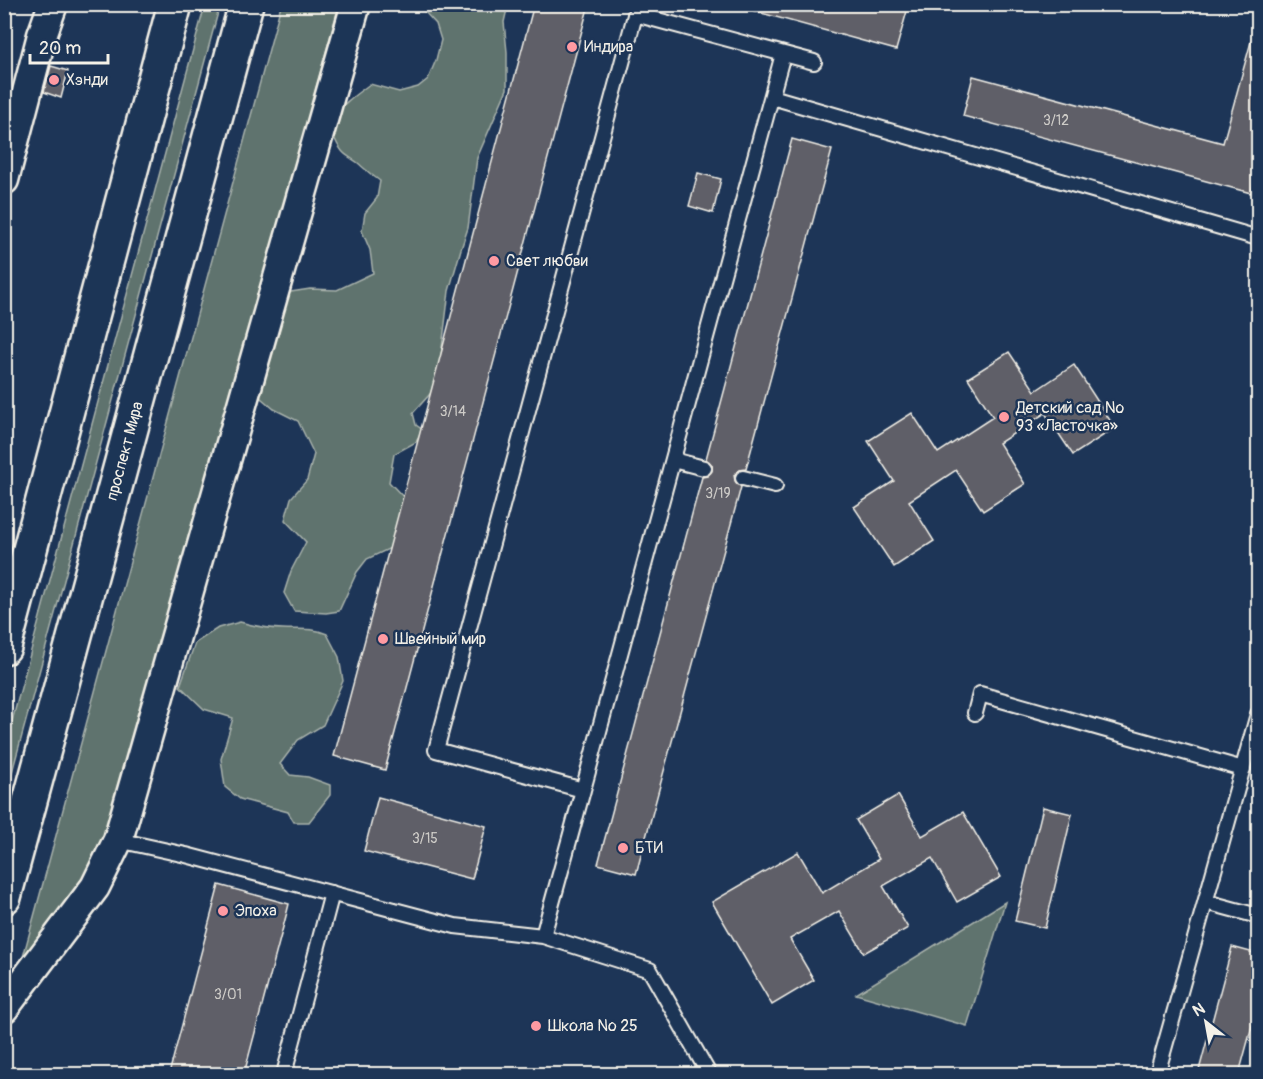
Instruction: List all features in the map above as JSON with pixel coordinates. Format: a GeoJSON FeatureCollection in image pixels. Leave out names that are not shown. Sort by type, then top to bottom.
{"type":"FeatureCollection","features":[{"type":"Feature","properties":{"kind":"main road"},"geometry":{"type":"LineString","coordinates":[[4,647],[175,4]]}},
{"type":"Feature","properties":{"kind":"main road","name":"проспект Мира"},"geometry":{"type":"LineString","coordinates":[[4,897],[246,4]]}},
{"type":"Feature","properties":{"kind":"street"},"geometry":{"type":"LineString","coordinates":[[4,180],[42,36],[53,4]]}},
{"type":"Feature","properties":{"kind":"street"},"geometry":{"type":"LineString","coordinates":[[4,1008],[95,887],[118,840],[357,4]]}},
{"type":"Feature","properties":{"kind":"lane"},"geometry":{"type":"LineString","coordinates":[[583,790],[436,750],[637,9],[814,62]]}},
{"type":"Feature","properties":{"kind":"lane"},"geometry":{"type":"LineString","coordinates":[[543,936],[783,54]]}},
{"type":"Feature","properties":{"kind":"lane"},"geometry":{"type":"LineString","coordinates":[[772,97],[1258,238]]}},
{"type":"Feature","properties":{"kind":"lane"},"geometry":{"type":"LineString","coordinates":[[673,460],[704,468]]}},
{"type":"Feature","properties":{"kind":"lane"},"geometry":{"type":"LineString","coordinates":[[743,478],[775,486]]}},
{"type":"Feature","properties":{"kind":"lane"},"geometry":{"type":"LineString","coordinates":[[975,713],[980,694],[1172,746],[1243,769]]}},
{"type":"Feature","properties":{"kind":"lane"},"geometry":{"type":"LineString","coordinates":[[1157,1074],[1258,714]]}},
{"type":"Feature","properties":{"kind":"lane"},"geometry":{"type":"LineString","coordinates":[[118,840],[186,855],[455,926],[543,936],[650,969],[709,1074]]}},
{"type":"Feature","properties":{"kind":"lane"},"geometry":{"type":"LineString","coordinates":[[284,1074],[332,893]]}},
{"type":"Feature","properties":{"kind":"lane"},"geometry":{"type":"LineString","coordinates":[[1206,902],[1258,916]]}},
{"type":"Feature","properties":{"kind":"green space"},"geometry":{"type":"Polygon","coordinates":[[[205,5],[220,5],[5,798],[5,747],[205,5]]]}},
{"type":"Feature","properties":{"kind":"green space"},"geometry":{"type":"Polygon","coordinates":[[[281,5],[339,5],[105,854],[19,972],[281,5]]]}},
{"type":"Feature","properties":{"kind":"green space"},"geometry":{"type":"Polygon","coordinates":[[[414,5],[508,5],[504,22],[507,89],[477,158],[468,228],[449,291],[439,372],[430,394],[413,413],[416,425],[423,430],[416,442],[394,454],[389,482],[406,500],[397,545],[367,559],[357,572],[339,611],[326,613],[294,611],[284,593],[291,571],[306,542],[285,520],[291,498],[307,480],[314,454],[298,421],[274,409],[255,393],[275,307],[291,292],[310,289],[337,290],[373,273],[370,250],[362,231],[365,213],[377,198],[380,181],[342,151],[332,130],[338,112],[370,84],[399,92],[418,87],[428,79],[441,40],[436,24],[424,11],[414,5]]]}},
{"type":"Feature","properties":{"kind":"green space"},"geometry":{"type":"Polygon","coordinates":[[[240,622],[266,628],[311,630],[327,634],[339,657],[343,681],[323,725],[298,740],[280,764],[290,775],[308,777],[330,785],[330,795],[309,822],[294,822],[288,812],[240,799],[225,787],[221,759],[233,718],[204,709],[180,686],[195,643],[218,628],[240,622]]]}},
{"type":"Feature","properties":{"kind":"green space"},"geometry":{"type":"Polygon","coordinates":[[[1005,902],[967,1026],[856,994],[1005,902]]]}},
{"type":"Feature","properties":{"kind":"building"},"geometry":{"type":"Polygon","coordinates":[[[534,4],[589,4],[385,770],[334,756],[534,4]]]}},
{"type":"Feature","properties":{"kind":"building"},"geometry":{"type":"Polygon","coordinates":[[[755,4],[909,4],[896,50],[754,11],[755,4]]]}},
{"type":"Feature","properties":{"kind":"building"},"geometry":{"type":"Polygon","coordinates":[[[1252,38],[1258,39],[1258,166],[1251,193],[963,116],[973,76],[1223,143],[1252,38]]]}},
{"type":"Feature","properties":{"kind":"building"},"geometry":{"type":"Polygon","coordinates":[[[51,66],[68,71],[61,98],[44,92],[51,66]]]}},
{"type":"Feature","properties":{"kind":"building"},"geometry":{"type":"Polygon","coordinates":[[[792,139],[832,150],[746,469],[734,475],[735,481],[741,487],[636,874],[598,864],[702,477],[712,471],[712,465],[706,459],[792,139]]]}},
{"type":"Feature","properties":{"kind":"building"},"geometry":{"type":"Polygon","coordinates":[[[698,173],[721,179],[713,213],[689,206],[698,173]]]}},
{"type":"Feature","properties":{"kind":"building"},"geometry":{"type":"Polygon","coordinates":[[[1009,352],[1035,391],[1074,365],[1115,428],[1073,455],[1045,413],[999,443],[1025,484],[983,511],[956,470],[909,501],[934,541],[894,567],[854,507],[894,481],[868,441],[912,413],[938,453],[993,417],[968,378],[1009,352]]]}},
{"type":"Feature","properties":{"kind":"building"},"geometry":{"type":"Polygon","coordinates":[[[898,795],[922,836],[963,812],[1001,877],[957,902],[932,858],[883,886],[908,928],[864,953],[839,911],[790,939],[814,980],[772,1005],[712,902],[798,852],[822,893],[879,859],[856,820],[898,795]]]}},
{"type":"Feature","properties":{"kind":"building"},"geometry":{"type":"Polygon","coordinates":[[[378,797],[486,826],[472,879],[364,851],[378,797]]]}},
{"type":"Feature","properties":{"kind":"building"},"geometry":{"type":"Polygon","coordinates":[[[1043,807],[1072,814],[1045,928],[1015,921],[1043,807]]]}},
{"type":"Feature","properties":{"kind":"building"},"geometry":{"type":"Polygon","coordinates":[[[219,885],[289,904],[286,916],[244,1074],[169,1074],[219,885]]]}},
{"type":"Feature","properties":{"kind":"building"},"geometry":{"type":"Polygon","coordinates":[[[1232,947],[1258,954],[1258,1004],[1239,1074],[1198,1074],[1232,947]]]}},
{"type":"Feature","properties":{"kind":"place","name":"Индира"},"geometry":{"type":"Point","coordinates":[572,47]}},
{"type":"Feature","properties":{"kind":"place","name":"Хэнди"},"geometry":{"type":"Point","coordinates":[54,80]}},
{"type":"Feature","properties":{"kind":"place","name":"Свет любви"},"geometry":{"type":"Point","coordinates":[494,261]}},
{"type":"Feature","properties":{"kind":"place","name":"Детский сад № 93 «Ласточка»"},"geometry":{"type":"Point","coordinates":[1004,417]}},
{"type":"Feature","properties":{"kind":"place","name":"Швейный мир"},"geometry":{"type":"Point","coordinates":[383,639]}},
{"type":"Feature","properties":{"kind":"place","name":"БТИ"},"geometry":{"type":"Point","coordinates":[623,848]}},
{"type":"Feature","properties":{"kind":"place","name":"Эпоха"},"geometry":{"type":"Point","coordinates":[223,911]}},
{"type":"Feature","properties":{"kind":"place","name":"Школа № 25"},"geometry":{"type":"Point","coordinates":[536,1026]}}]}
